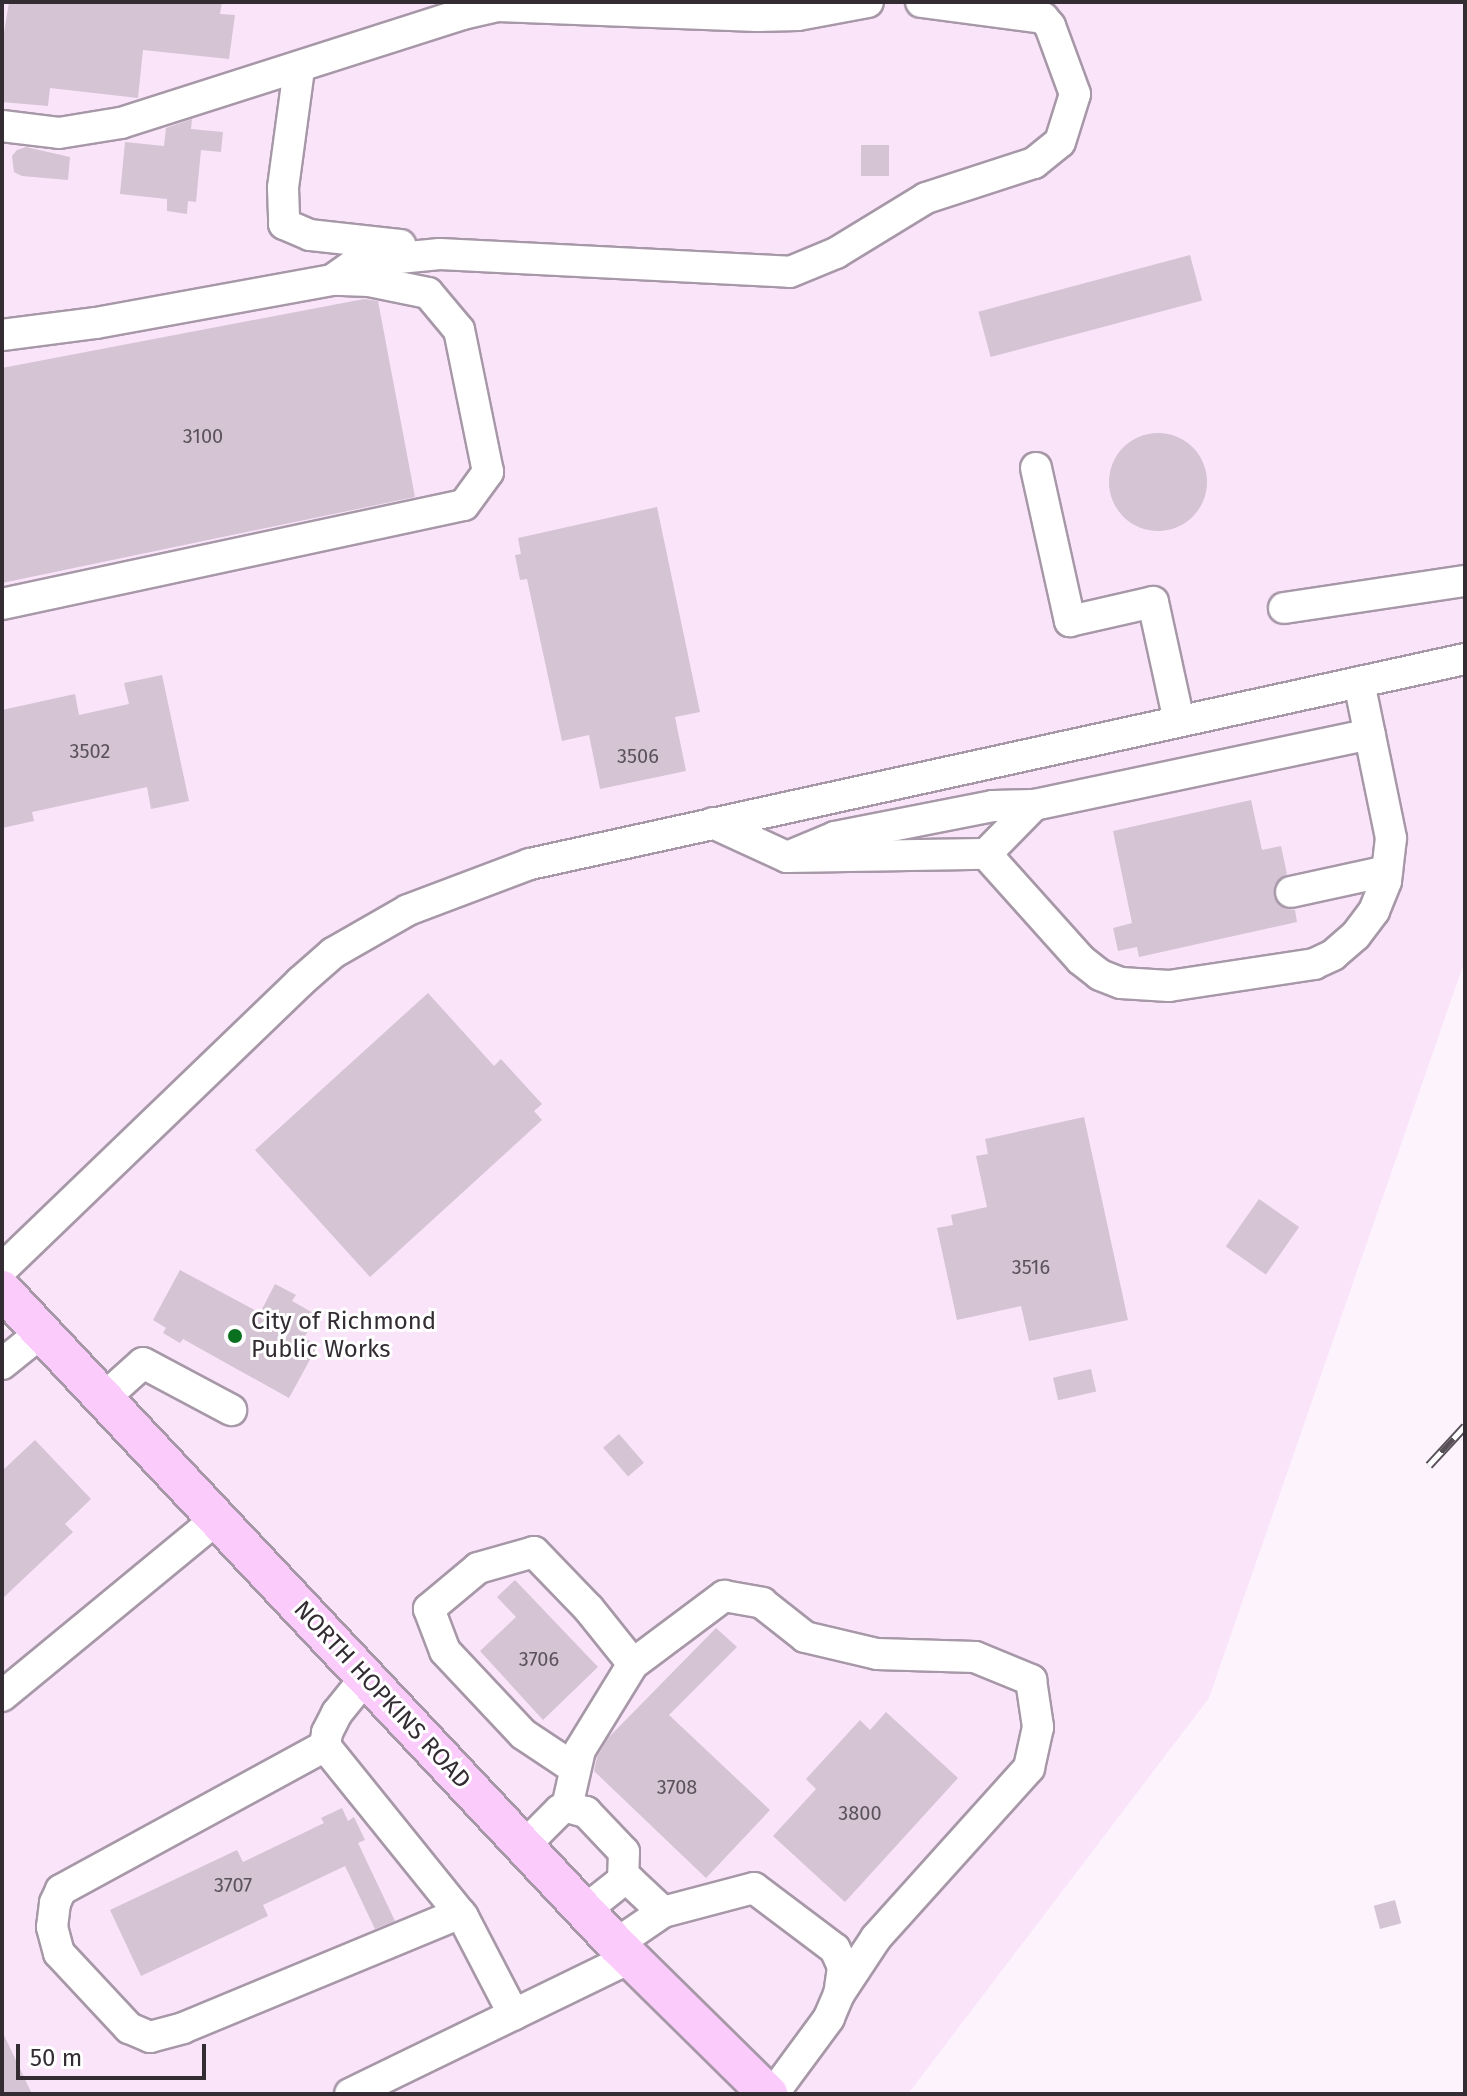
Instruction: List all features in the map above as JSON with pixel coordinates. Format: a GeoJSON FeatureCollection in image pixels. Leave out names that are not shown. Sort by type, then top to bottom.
{"type":"FeatureCollection","features":[{"type":"Feature","properties":{"kind":"main road","name":"NORTH HOPKINS ROAD"},"geometry":{"type":"LineString","coordinates":[[2,1290],[584,1911],[771,2094]]}},
{"type":"Feature","properties":{"kind":"street"},"geometry":{"type":"LineString","coordinates":[[2,126],[59,133],[121,123],[299,69],[463,14],[498,6],[757,16],[798,15],[868,2]]}},
{"type":"Feature","properties":{"kind":"street"},"geometry":{"type":"LineString","coordinates":[[332,280],[358,262],[440,254],[790,272],[836,253],[926,198],[1034,163],[1060,142],[1075,94],[1050,26],[1043,18],[921,2]]}},
{"type":"Feature","properties":{"kind":"street"},"geometry":{"type":"LineString","coordinates":[[299,69],[283,188],[284,224],[310,235],[400,245],[420,256]]}},
{"type":"Feature","properties":{"kind":"street"},"geometry":{"type":"LineString","coordinates":[[2,335],[96,323],[332,280],[369,281],[428,293],[459,330],[488,472],[464,505],[2,604]]}},
{"type":"Feature","properties":{"kind":"street"},"geometry":{"type":"LineString","coordinates":[[1036,468],[1070,621],[1153,602],[1179,721]]}},
{"type":"Feature","properties":{"kind":"street"},"geometry":{"type":"LineString","coordinates":[[1284,608],[1465,581]]}},
{"type":"Feature","properties":{"kind":"street"},"geometry":{"type":"LineString","coordinates":[[2,1269],[300,982],[365,932],[408,910],[510,869],[1465,659]]}},
{"type":"Feature","properties":{"kind":"street"},"geometry":{"type":"LineString","coordinates":[[986,854],[1081,960],[1121,983],[1145,987],[1314,964],[1333,955],[1356,935],[1374,911],[1387,871],[1391,838],[1359,682]]}},
{"type":"Feature","properties":{"kind":"street"},"geometry":{"type":"LineString","coordinates":[[787,857],[835,837],[993,806],[1034,805],[1370,734]]}},
{"type":"Feature","properties":{"kind":"street"},"geometry":{"type":"LineString","coordinates":[[713,823],[787,857],[986,854],[1034,805]]}},
{"type":"Feature","properties":{"kind":"street"},"geometry":{"type":"LineString","coordinates":[[1291,892],[1387,871]]}},
{"type":"Feature","properties":{"kind":"street"},"geometry":{"type":"LineString","coordinates":[[2,1364],[42,1332]]}},
{"type":"Feature","properties":{"kind":"street"},"geometry":{"type":"LineString","coordinates":[[104,1398],[143,1363],[231,1410]]}},
{"type":"Feature","properties":{"kind":"street"},"geometry":{"type":"LineString","coordinates":[[2,1696],[217,1519]]}},
{"type":"Feature","properties":{"kind":"street"},"geometry":{"type":"LineString","coordinates":[[574,1768],[523,1734],[445,1651],[429,1609],[478,1568],[534,1552],[589,1609],[633,1664]]}},
{"type":"Feature","properties":{"kind":"street"},"geometry":{"type":"LineString","coordinates":[[567,1807],[580,1750],[633,1664],[724,1596],[762,1603],[805,1637],[877,1654],[975,1657],[1031,1680],[1038,1727],[1029,1768],[876,1938],[839,1994],[829,2018],[771,2094]]}},
{"type":"Feature","properties":{"kind":"street"},"geometry":{"type":"LineString","coordinates":[[366,1677],[337,1713],[327,1733],[325,1746],[460,1913],[494,1971],[514,2015]]}},
{"type":"Feature","properties":{"kind":"street"},"geometry":{"type":"LineString","coordinates":[[325,1746],[61,1890],[55,1903],[52,1927],[59,1953],[129,2028],[150,2037],[183,2028],[460,1913]]}},
{"type":"Feature","properties":{"kind":"street"},"geometry":{"type":"LineString","coordinates":[[524,1846],[560,1810],[567,1807],[586,1812],[624,1852],[623,1880]]}},
{"type":"Feature","properties":{"kind":"street"},"geometry":{"type":"LineString","coordinates":[[584,1911],[623,1880],[630,1881],[663,1912]]}},
{"type":"Feature","properties":{"kind":"street"},"geometry":{"type":"LineString","coordinates":[[350,2094],[514,2015],[623,1951],[663,1912],[754,1888],[835,1949],[843,1967],[839,1994]]}},
{"type":"Feature","properties":{"kind":"shaded area"},"geometry":{"type":"Polygon","coordinates":[[[2,2],[1465,2],[1465,960],[1209,1698],[908,2094],[2,2094],[2,1331],[29,1323],[2,1291],[2,2]]]}},
{"type":"Feature","properties":{"kind":"building"},"geometry":{"type":"Polygon","coordinates":[[[9,2],[222,2],[220,14],[235,15],[229,59],[143,50],[138,98],[50,88],[48,106],[2,102],[2,45],[9,2]]]}},
{"type":"Feature","properties":{"kind":"building"},"geometry":{"type":"Polygon","coordinates":[[[192,119],[191,129],[223,132],[221,152],[201,150],[196,202],[188,201],[187,214],[167,211],[167,199],[120,194],[125,142],[164,146],[166,128],[192,119]]]}},
{"type":"Feature","properties":{"kind":"building"},"geometry":{"type":"Polygon","coordinates":[[[861,145],[889,145],[889,176],[861,176],[861,145]]]}},
{"type":"Feature","properties":{"kind":"building"},"geometry":{"type":"Polygon","coordinates":[[[26,147],[70,157],[68,180],[22,176],[14,172],[12,156],[26,147]]]}},
{"type":"Feature","properties":{"kind":"building"},"geometry":{"type":"Polygon","coordinates":[[[1190,255],[1202,300],[991,357],[978,312],[1190,255]]]}},
{"type":"Feature","properties":{"kind":"building"},"geometry":{"type":"Polygon","coordinates":[[[364,299],[378,301],[415,497],[2,583],[2,368],[364,299]]]}},
{"type":"Feature","properties":{"kind":"building"},"geometry":{"type":"Polygon","coordinates":[[[1158,433],[1177,437],[1192,448],[1203,463],[1207,482],[1203,501],[1192,516],[1177,527],[1158,531],[1139,527],[1124,516],[1113,501],[1109,482],[1113,463],[1124,448],[1139,437],[1158,433]]]}},
{"type":"Feature","properties":{"kind":"building"},"geometry":{"type":"Polygon","coordinates":[[[657,507],[700,712],[675,717],[686,771],[600,789],[589,735],[562,741],[527,579],[520,580],[515,555],[521,554],[518,538],[657,507]]]}},
{"type":"Feature","properties":{"kind":"building"},"geometry":{"type":"Polygon","coordinates":[[[162,675],[189,801],[151,809],[147,787],[32,812],[34,821],[2,828],[2,710],[75,694],[79,715],[129,704],[124,683],[162,675]]]}},
{"type":"Feature","properties":{"kind":"building"},"geometry":{"type":"Polygon","coordinates":[[[1251,800],[1262,850],[1281,846],[1287,874],[1274,886],[1274,897],[1285,909],[1295,910],[1297,922],[1139,957],[1137,947],[1118,951],[1113,928],[1132,923],[1113,831],[1251,800]]]}},
{"type":"Feature","properties":{"kind":"building"},"geometry":{"type":"Polygon","coordinates":[[[428,993],[494,1066],[501,1059],[542,1104],[534,1111],[542,1120],[370,1277],[255,1150],[428,993]]]}},
{"type":"Feature","properties":{"kind":"building"},"geometry":{"type":"Polygon","coordinates":[[[1084,1117],[1128,1320],[1029,1341],[1021,1306],[957,1320],[937,1228],[953,1225],[951,1215],[987,1207],[976,1156],[988,1154],[985,1139],[1084,1117]]]}},
{"type":"Feature","properties":{"kind":"building"},"geometry":{"type":"Polygon","coordinates":[[[1259,1199],[1299,1227],[1266,1275],[1226,1247],[1259,1199]]]}},
{"type":"Feature","properties":{"kind":"building","name":"City of Richmond Public Works"},"geometry":{"type":"Polygon","coordinates":[[[180,1270],[260,1313],[275,1284],[296,1295],[292,1301],[317,1315],[304,1338],[318,1345],[289,1398],[183,1339],[180,1343],[163,1333],[166,1328],[153,1320],[180,1270]]]}},
{"type":"Feature","properties":{"kind":"building"},"geometry":{"type":"Polygon","coordinates":[[[1091,1369],[1096,1391],[1058,1400],[1053,1378],[1091,1369]]]}},
{"type":"Feature","properties":{"kind":"building"},"geometry":{"type":"Polygon","coordinates":[[[619,1434],[644,1463],[628,1476],[603,1448],[619,1434]]]}},
{"type":"Feature","properties":{"kind":"building"},"geometry":{"type":"Polygon","coordinates":[[[35,1440],[91,1499],[65,1524],[73,1532],[2,1599],[2,1471],[35,1440]]]}},
{"type":"Feature","properties":{"kind":"building"},"geometry":{"type":"Polygon","coordinates":[[[515,1580],[598,1667],[543,1720],[480,1651],[516,1617],[497,1597],[515,1580]]]}},
{"type":"Feature","properties":{"kind":"building"},"geometry":{"type":"Polygon","coordinates":[[[716,1628],[737,1647],[669,1715],[770,1810],[706,1878],[594,1771],[597,1757],[608,1738],[716,1628]]]}},
{"type":"Feature","properties":{"kind":"building"},"geometry":{"type":"Polygon","coordinates":[[[886,1712],[958,1778],[845,1902],[773,1836],[816,1789],[806,1779],[860,1720],[870,1730],[886,1712]]]}},
{"type":"Feature","properties":{"kind":"building"},"geometry":{"type":"Polygon","coordinates":[[[342,1808],[348,1821],[354,1817],[365,1840],[358,1843],[395,1921],[375,1929],[345,1866],[263,1905],[268,1916],[141,1976],[110,1910],[237,1850],[243,1862],[324,1823],[321,1818],[342,1808]]]}},
{"type":"Feature","properties":{"kind":"building"},"geometry":{"type":"Polygon","coordinates":[[[1395,1900],[1401,1923],[1380,1929],[1374,1906],[1395,1900]]]}},
{"type":"Feature","properties":{"kind":"building"},"geometry":{"type":"Polygon","coordinates":[[[2,2031],[32,2094],[2,2094],[2,2031]]]}},
{"type":"Feature","properties":{"kind":"railway"},"geometry":{"type":"LineString","coordinates":[[1429,1465],[1465,1426]]}},
{"type":"Feature","properties":{"kind":"place","name":"City of Richmond Public Works"},"geometry":{"type":"Point","coordinates":[235,1336]}}]}
